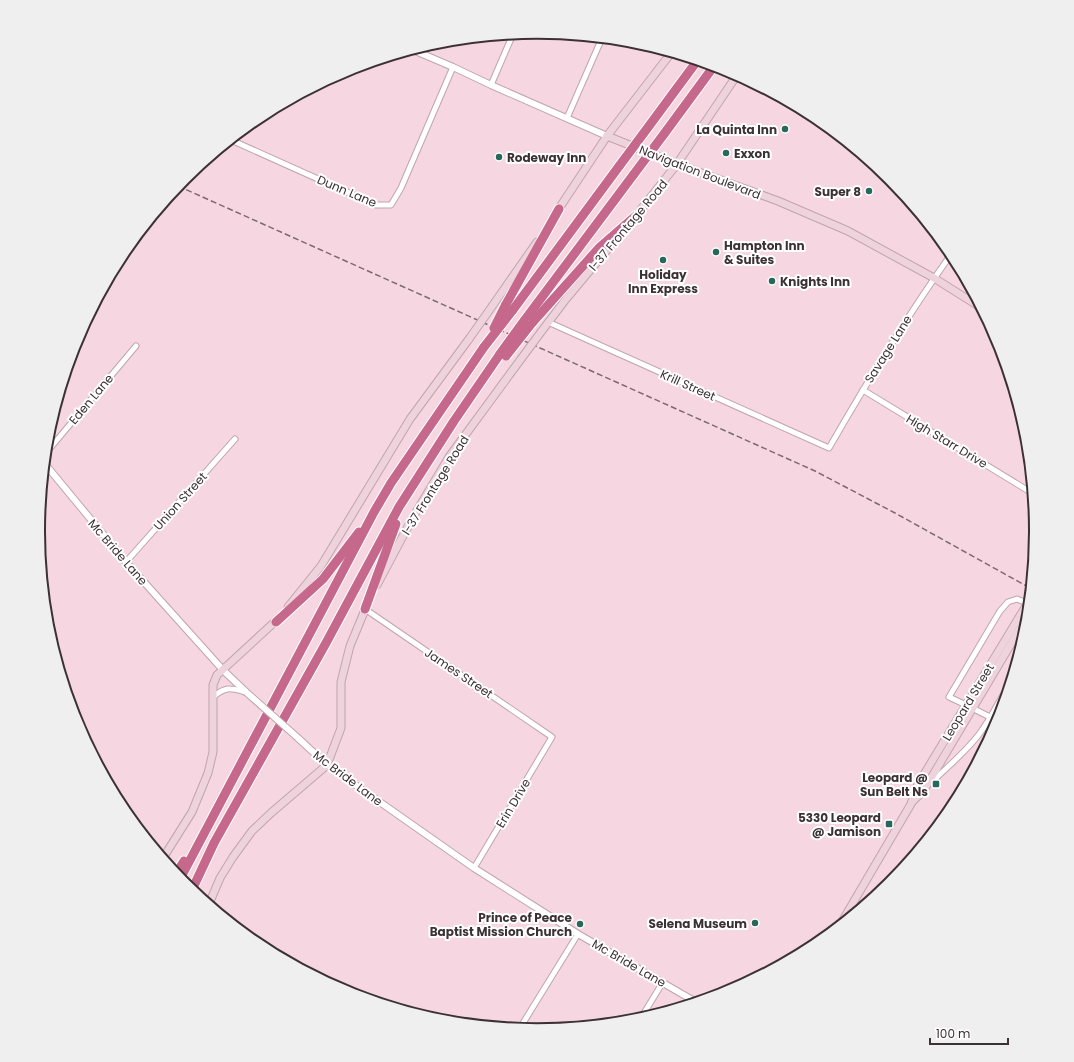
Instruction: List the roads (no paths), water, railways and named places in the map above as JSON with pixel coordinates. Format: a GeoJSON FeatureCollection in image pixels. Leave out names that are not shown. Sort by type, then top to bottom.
{"type":"FeatureCollection","features":[{"type":"Feature","properties":{"kind":"highway"},"geometry":{"type":"LineString","coordinates":[[183,873],[374,512],[391,483],[509,309],[620,165],[694,65]]}},
{"type":"Feature","properties":{"kind":"highway"},"geometry":{"type":"LineString","coordinates":[[195,884],[214,843],[326,643],[399,507],[474,391],[528,322],[634,174],[711,71]]}},
{"type":"Feature","properties":{"kind":"highway"},"geometry":{"type":"LineString","coordinates":[[509,309],[559,208]]}},
{"type":"Feature","properties":{"kind":"highway"},"geometry":{"type":"LineString","coordinates":[[528,322],[599,248],[638,214]]}},
{"type":"Feature","properties":{"kind":"highway"},"geometry":{"type":"LineString","coordinates":[[365,609],[394,526],[436,449]]}},
{"type":"Feature","properties":{"kind":"highway"},"geometry":{"type":"LineString","coordinates":[[276,622],[322,579],[374,512]]}},
{"type":"Feature","properties":{"kind":"highway"},"geometry":{"type":"LineString","coordinates":[[180,869],[203,836]]}},
{"type":"Feature","properties":{"kind":"highway"},"geometry":{"type":"LineString","coordinates":[[199,888],[212,858],[214,843]]}},
{"type":"Feature","properties":{"kind":"main road"},"geometry":{"type":"LineString","coordinates":[[166,854],[192,812],[208,773],[213,752],[213,685],[215,679],[276,622],[321,566],[410,419],[493,305],[607,136],[668,57]]}},
{"type":"Feature","properties":{"kind":"main road","name":"I-37 Frontage Road"},"geometry":{"type":"LineString","coordinates":[[211,899],[220,878],[252,831],[326,765],[341,728],[341,682],[350,646],[365,609],[412,519],[449,457],[548,322],[638,214],[677,164],[734,80]]}},
{"type":"Feature","properties":{"kind":"main road","name":"Navigation Boulevard"},"geometry":{"type":"LineString","coordinates":[[607,136],[677,164],[770,198],[857,236],[934,278],[972,302]]}},
{"type":"Feature","properties":{"kind":"main road","name":"Leopard Street"},"geometry":{"type":"LineString","coordinates":[[911,804],[916,786],[1020,624]]}},
{"type":"Feature","properties":{"kind":"main road","name":"Leopard Street"},"geometry":{"type":"LineString","coordinates":[[847,912],[911,804],[924,790],[969,706]]}},
{"type":"Feature","properties":{"kind":"street"},"geometry":{"type":"LineString","coordinates":[[491,85],[510,40]]}},
{"type":"Feature","properties":{"kind":"street"},"geometry":{"type":"LineString","coordinates":[[567,118],[600,43]]}},
{"type":"Feature","properties":{"kind":"street","name":"Navigation Boulevard"},"geometry":{"type":"LineString","coordinates":[[421,53],[607,136]]}},
{"type":"Feature","properties":{"kind":"street","name":"Dunn Lane"},"geometry":{"type":"LineString","coordinates":[[236,142],[376,205],[391,205],[401,188],[453,67]]}},
{"type":"Feature","properties":{"kind":"street","name":"Savage Lane"},"geometry":{"type":"LineString","coordinates":[[829,448],[862,390],[947,260]]}},
{"type":"Feature","properties":{"kind":"street","name":"Krill Street"},"geometry":{"type":"LineString","coordinates":[[548,322],[829,448]]}},
{"type":"Feature","properties":{"kind":"street","name":"Eden Lane"},"geometry":{"type":"LineString","coordinates":[[52,445],[136,346]]}},
{"type":"Feature","properties":{"kind":"street","name":"High Starr Drive"},"geometry":{"type":"LineString","coordinates":[[862,390],[1027,490]]}},
{"type":"Feature","properties":{"kind":"street","name":"Union Street"},"geometry":{"type":"LineString","coordinates":[[126,562],[235,439]]}},
{"type":"Feature","properties":{"kind":"street","name":"Mc Bride Lane"},"geometry":{"type":"LineString","coordinates":[[49,469],[126,562],[223,670],[326,765],[474,868],[578,934],[690,998]]}},
{"type":"Feature","properties":{"kind":"street"},"geometry":{"type":"LineString","coordinates":[[990,717],[949,697],[1000,611],[1008,602],[1017,599],[1024,601]]}},
{"type":"Feature","properties":{"kind":"street","name":"James Street"},"geometry":{"type":"LineString","coordinates":[[365,609],[552,737]]}},
{"type":"Feature","properties":{"kind":"street"},"geometry":{"type":"LineString","coordinates":[[213,697],[225,688],[246,692]]}},
{"type":"Feature","properties":{"kind":"street"},"geometry":{"type":"LineString","coordinates":[[924,790],[968,747],[994,713]]}},
{"type":"Feature","properties":{"kind":"street","name":"Erin Drive"},"geometry":{"type":"LineString","coordinates":[[474,868],[552,737]]}},
{"type":"Feature","properties":{"kind":"street"},"geometry":{"type":"LineString","coordinates":[[523,1023],[578,934]]}},
{"type":"Feature","properties":{"kind":"street"},"geometry":{"type":"LineString","coordinates":[[645,1011],[663,982]]}},
{"type":"Feature","properties":{"kind":"railway"},"geometry":{"type":"LineString","coordinates":[[184,189],[815,471],[895,513],[1026,586]]}},
{"type":"Feature","properties":{"kind":"place","name":"La Quinta Inn"},"geometry":{"type":"Point","coordinates":[785,129]}},
{"type":"Feature","properties":{"kind":"place","name":"Exxon"},"geometry":{"type":"Point","coordinates":[726,153]}},
{"type":"Feature","properties":{"kind":"place","name":"Rodeway Inn"},"geometry":{"type":"Point","coordinates":[499,157]}},
{"type":"Feature","properties":{"kind":"place","name":"Super 8"},"geometry":{"type":"Point","coordinates":[869,191]}},
{"type":"Feature","properties":{"kind":"place","name":"Hampton Inn & Suites"},"geometry":{"type":"Point","coordinates":[716,252]}},
{"type":"Feature","properties":{"kind":"place","name":"Holiday Inn Express"},"geometry":{"type":"Point","coordinates":[663,260]}},
{"type":"Feature","properties":{"kind":"place","name":"Knights Inn"},"geometry":{"type":"Point","coordinates":[772,281]}},
{"type":"Feature","properties":{"kind":"place","name":"Leopard @ Sun Belt Ns"},"geometry":{"type":"Point","coordinates":[936,784]}},
{"type":"Feature","properties":{"kind":"place","name":"5330 Leopard @ Jamison"},"geometry":{"type":"Point","coordinates":[889,824]}},
{"type":"Feature","properties":{"kind":"place","name":"Selena Museum"},"geometry":{"type":"Point","coordinates":[755,923]}},
{"type":"Feature","properties":{"kind":"place","name":"Prince of Peace Baptist Mission Church"},"geometry":{"type":"Point","coordinates":[580,924]}}]}
